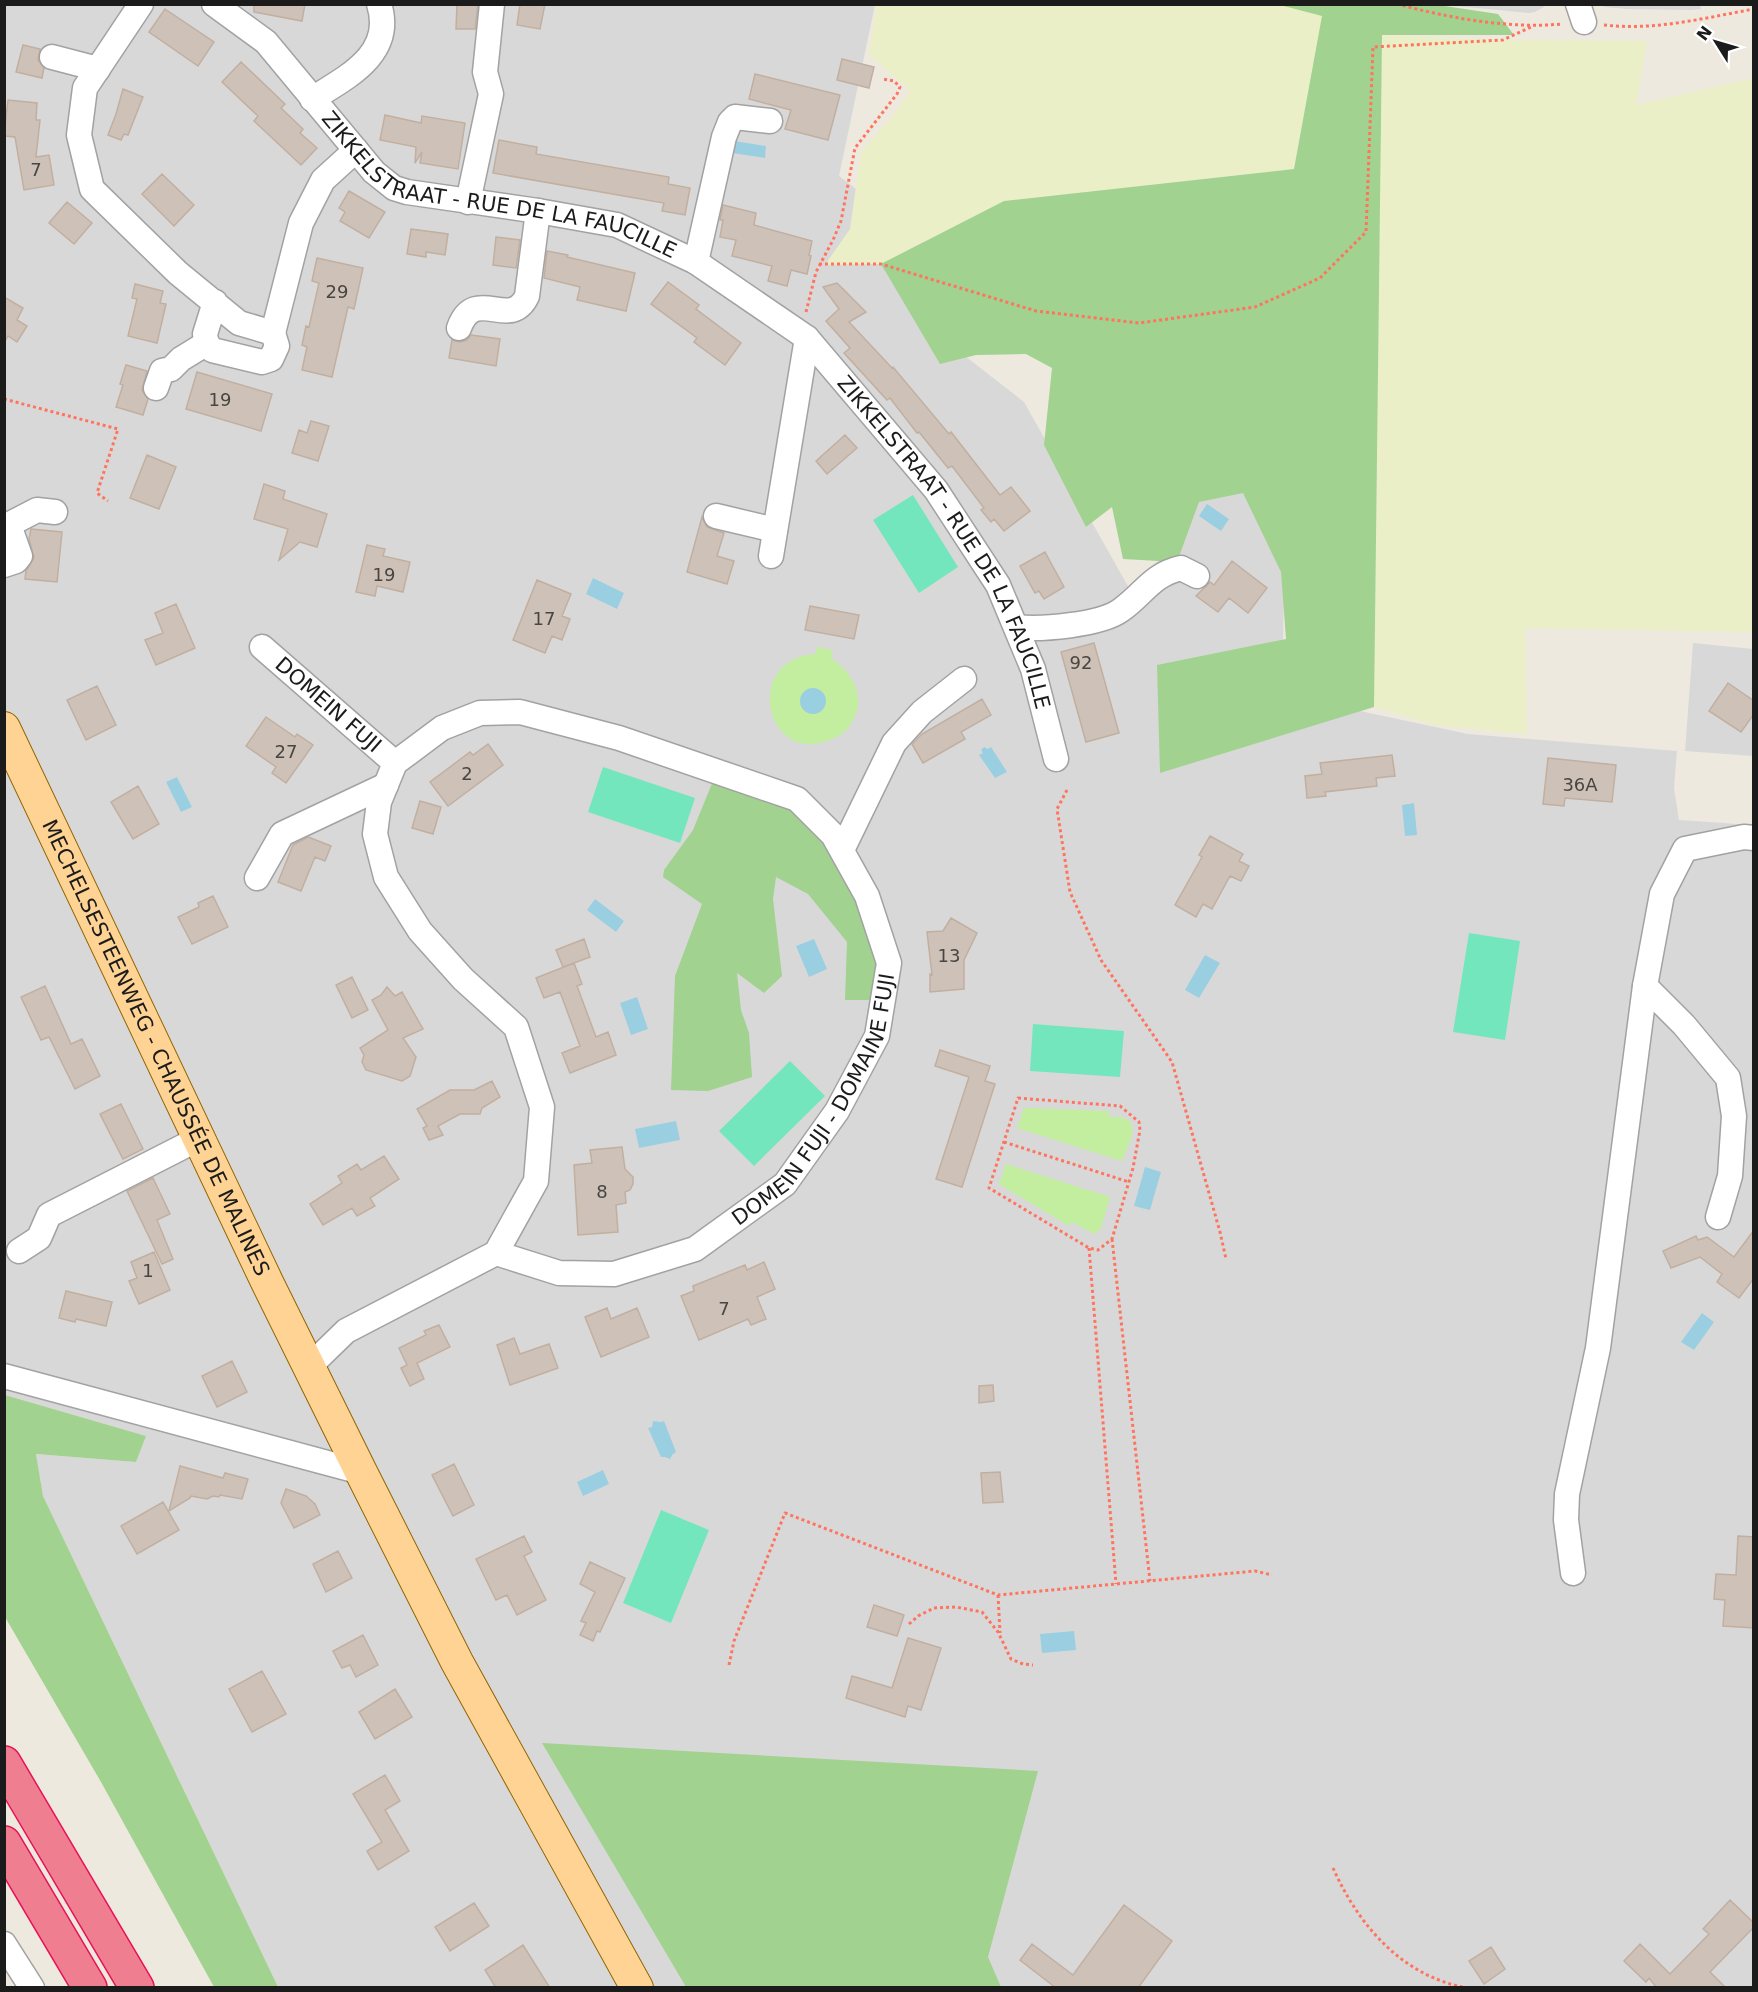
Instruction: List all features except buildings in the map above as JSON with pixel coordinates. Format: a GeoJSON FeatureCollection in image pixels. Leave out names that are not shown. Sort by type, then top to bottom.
{"type":"FeatureCollection","features":[{"type":"Feature","properties":{"kind":"highway"},"geometry":{"type":"LineString","coordinates":[[4,1763],[137,1988]]}},
{"type":"Feature","properties":{"kind":"highway"},"geometry":{"type":"LineString","coordinates":[[4,1843],[90,1988]]}},
{"type":"Feature","properties":{"kind":"main road","name":"MECHELSESTEENWEG - CHAUSSÉE DE MALINES"},"geometry":{"type":"LineString","coordinates":[[4,728],[267,1282],[361,1473],[457,1662],[636,1988]]}},
{"type":"Feature","properties":{"kind":"street"},"geometry":{"type":"LineString","coordinates":[[141,4],[85,88],[79,135],[92,189],[178,273],[238,323],[273,333]]}},
{"type":"Feature","properties":{"kind":"street","name":"ZIKKELSTRAAT - RUE DE LA FAUCILLE"},"geometry":{"type":"LineString","coordinates":[[214,4],[266,42],[374,171],[394,188],[406,192],[617,225],[696,262],[804,336],[936,490],[998,585],[1033,669],[1056,759]]}},
{"type":"Feature","properties":{"kind":"street"},"geometry":{"type":"LineString","coordinates":[[312,99],[355,72],[372,53],[381,39],[384,26],[379,4]]}},
{"type":"Feature","properties":{"kind":"street"},"geometry":{"type":"LineString","coordinates":[[491,94],[484,72],[492,4]]}},
{"type":"Feature","properties":{"kind":"street"},"geometry":{"type":"LineString","coordinates":[[468,202],[508,4]]}},
{"type":"Feature","properties":{"kind":"street"},"geometry":{"type":"LineString","coordinates":[[51,57],[98,69]]}},
{"type":"Feature","properties":{"kind":"street"},"geometry":{"type":"LineString","coordinates":[[696,262],[723,136],[730,122],[735,117],[770,121]]}},
{"type":"Feature","properties":{"kind":"street"},"geometry":{"type":"LineString","coordinates":[[215,303],[205,334],[212,350],[262,362],[271,359],[277,346],[273,333],[301,223],[323,180],[356,150]]}},
{"type":"Feature","properties":{"kind":"street"},"geometry":{"type":"LineString","coordinates":[[459,328],[466,312],[473,308],[513,310],[523,304],[527,296],[538,211]]}},
{"type":"Feature","properties":{"kind":"street","name":"ZIKKELSTRAAT - RUE DE LA FAUCILLE"},"geometry":{"type":"LineString","coordinates":[[771,556],[804,336]]}},
{"type":"Feature","properties":{"kind":"street"},"geometry":{"type":"LineString","coordinates":[[156,388],[162,371],[171,369],[181,358],[207,343]]}},
{"type":"Feature","properties":{"kind":"street"},"geometry":{"type":"LineString","coordinates":[[4,565],[16,561],[20,556],[7,526],[37,510],[55,512]]}},
{"type":"Feature","properties":{"kind":"street"},"geometry":{"type":"LineString","coordinates":[[716,516],[775,530]]}},
{"type":"Feature","properties":{"kind":"street"},"geometry":{"type":"LineString","coordinates":[[1016,627],[1031,629],[1071,625],[1111,616],[1121,610],[1154,579],[1168,571],[1181,568],[1197,576]]}},
{"type":"Feature","properties":{"kind":"street","name":"DOMEIN FUJI"},"geometry":{"type":"LineString","coordinates":[[262,647],[391,774]]}},
{"type":"Feature","properties":{"kind":"street"},"geometry":{"type":"LineString","coordinates":[[842,850],[894,743],[922,712],[964,679]]}},
{"type":"Feature","properties":{"kind":"street","name":"DOMEIN FUJI - DOMAINE FUJI"},"geometry":{"type":"LineString","coordinates":[[257,878],[282,834],[391,774],[442,728],[480,713],[520,712],[619,738],[797,799],[833,835],[867,896],[890,963],[877,1036],[837,1111],[785,1184],[695,1249],[614,1274],[560,1273],[496,1253]]}},
{"type":"Feature","properties":{"kind":"street"},"geometry":{"type":"LineString","coordinates":[[310,1366],[346,1332],[496,1253],[536,1181],[542,1107],[516,1027],[463,979],[420,932],[386,877],[375,834],[379,802],[391,774]]}},
{"type":"Feature","properties":{"kind":"street"},"geometry":{"type":"LineString","coordinates":[[1573,1573],[1566,1520],[1567,1494],[1598,1348],[1645,986],[1662,894],[1685,849],[1744,837],[1754,838]]}},
{"type":"Feature","properties":{"kind":"street"},"geometry":{"type":"LineString","coordinates":[[1645,986],[1684,1025],[1728,1078],[1734,1116],[1730,1176],[1718,1217]]}},
{"type":"Feature","properties":{"kind":"street"},"geometry":{"type":"LineString","coordinates":[[19,1251],[39,1238],[49,1215],[200,1138]]}},
{"type":"Feature","properties":{"kind":"street"},"geometry":{"type":"LineString","coordinates":[[296,1338],[346,1332]]}},
{"type":"Feature","properties":{"kind":"street"},"geometry":{"type":"LineString","coordinates":[[4,1376],[361,1473]]}},
{"type":"Feature","properties":{"kind":"street"},"geometry":{"type":"LineString","coordinates":[[4,1944],[32,1988]]}},
{"type":"Feature","properties":{"kind":"path"},"geometry":{"type":"LineString","coordinates":[[819,264],[881,264],[1036,311],[1139,323],[1255,307],[1320,278],[1366,232],[1373,48],[1503,40],[1531,27]]}},
{"type":"Feature","properties":{"kind":"path"},"geometry":{"type":"LineString","coordinates":[[804,336],[819,264],[841,220],[855,148],[900,87],[894,81],[884,79]]}},
{"type":"Feature","properties":{"kind":"path"},"geometry":{"type":"LineString","coordinates":[[4,399],[118,429],[97,493],[108,501]]}},
{"type":"Feature","properties":{"kind":"path"},"geometry":{"type":"LineString","coordinates":[[1067,790],[1057,809],[1070,892],[1101,960],[1172,1062],[1226,1259]]}},
{"type":"Feature","properties":{"kind":"path"},"geometry":{"type":"LineString","coordinates":[[1112,1239],[1098,1250],[1089,1248],[989,1188],[1018,1098],[1120,1106],[1139,1122],[1140,1130],[1129,1182],[1112,1239],[1150,1581]]}},
{"type":"Feature","properties":{"kind":"path"},"geometry":{"type":"LineString","coordinates":[[1004,1142],[1129,1182]]}},
{"type":"Feature","properties":{"kind":"path"},"geometry":{"type":"LineString","coordinates":[[1089,1248],[1116,1585]]}},
{"type":"Feature","properties":{"kind":"path"},"geometry":{"type":"LineString","coordinates":[[729,1665],[734,1641],[785,1513],[998,1595],[1255,1571],[1272,1575]]}},
{"type":"Feature","properties":{"kind":"path"},"geometry":{"type":"LineString","coordinates":[[998,1595],[1000,1635]]}},
{"type":"Feature","properties":{"kind":"path"},"geometry":{"type":"LineString","coordinates":[[909,1624],[918,1616],[934,1608],[969,1609],[982,1612],[1000,1635],[1011,1659],[1033,1665]]}},
{"type":"Feature","properties":{"kind":"path"},"geometry":{"type":"LineString","coordinates":[[1334,1868],[1344,1893],[1365,1924],[1385,1946],[1408,1965],[1432,1977],[1467,1988]]}},
{"type":"Feature","properties":{"kind":"shaded area"},"geometry":{"type":"Polygon","coordinates":[[[1547,4],[1529,13],[1446,5],[1547,4]]]}},
{"type":"Feature","properties":{"kind":"shaded area"},"geometry":{"type":"Polygon","coordinates":[[[4,5],[875,5],[839,176],[935,249],[965,356],[1024,402],[1129,588],[1150,571],[1162,556],[1288,357],[1282,703],[1313,701],[1468,734],[1677,751],[1674,788],[1679,820],[1753,825],[1753,1987],[278,1987],[43,1496],[36,1454],[136,1462],[146,1436],[5,1395],[4,5]]]}},
{"type":"Feature","properties":{"kind":"shaded area"},"geometry":{"type":"Polygon","coordinates":[[[1602,5],[1700,5],[1701,9],[1692,10],[1626,9],[1602,5]]]}},
{"type":"Feature","properties":{"kind":"shaded area"},"geometry":{"type":"Polygon","coordinates":[[[1693,643],[1753,649],[1753,756],[1685,751],[1693,643]]]}},
{"type":"Feature","properties":{"kind":"green space"},"geometry":{"type":"Polygon","coordinates":[[[1280,4],[1323,16],[1294,169],[1004,201],[881,264],[825,265],[850,229],[861,151],[889,121],[910,91],[869,54],[877,5],[1280,4]]]}},
{"type":"Feature","properties":{"kind":"green space"},"geometry":{"type":"Polygon","coordinates":[[[1280,5],[1438,5],[1498,14],[1514,35],[1382,35],[1374,707],[1160,773],[1157,665],[1286,639],[1281,572],[1243,493],[1199,502],[1177,562],[1123,559],[1112,507],[1086,527],[1044,445],[1052,368],[1026,354],[976,355],[940,364],[881,264],[1004,201],[1294,169],[1322,16],[1280,5]]]}},
{"type":"Feature","properties":{"kind":"green space"},"geometry":{"type":"Polygon","coordinates":[[[1382,35],[1503,40],[1647,41],[1636,105],[1753,78],[1753,632],[1525,628],[1527,734],[1434,725],[1374,707],[1382,35]]]}},
{"type":"Feature","properties":{"kind":"green space"},"geometry":{"type":"Polygon","coordinates":[[[913,495],[958,567],[919,593],[873,520],[913,495]]]}},
{"type":"Feature","properties":{"kind":"green space"},"geometry":{"type":"Polygon","coordinates":[[[817,647],[833,650],[831,658],[853,681],[857,690],[857,709],[854,719],[839,736],[823,742],[803,744],[787,736],[776,723],[770,706],[771,688],[778,672],[793,660],[816,654],[817,647]]]}},
{"type":"Feature","properties":{"kind":"green space"},"geometry":{"type":"Polygon","coordinates":[[[603,767],[695,798],[680,843],[588,812],[603,767]]]}},
{"type":"Feature","properties":{"kind":"green space"},"geometry":{"type":"Polygon","coordinates":[[[713,781],[795,805],[834,845],[866,923],[880,974],[872,1000],[845,1000],[847,942],[808,894],[776,877],[773,899],[782,976],[764,993],[737,973],[741,1010],[749,1033],[752,1077],[708,1091],[671,1090],[675,976],[702,904],[663,877],[664,870],[693,830],[713,781]]]}},
{"type":"Feature","properties":{"kind":"green space"},"geometry":{"type":"Polygon","coordinates":[[[1469,933],[1520,941],[1505,1040],[1453,1032],[1469,933]]]}},
{"type":"Feature","properties":{"kind":"green space"},"geometry":{"type":"Polygon","coordinates":[[[1033,1024],[1124,1031],[1120,1077],[1030,1071],[1033,1024]]]}},
{"type":"Feature","properties":{"kind":"green space"},"geometry":{"type":"Polygon","coordinates":[[[790,1061],[825,1096],[754,1166],[719,1131],[790,1061]]]}},
{"type":"Feature","properties":{"kind":"green space"},"geometry":{"type":"Polygon","coordinates":[[[1024,1108],[1109,1111],[1109,1117],[1124,1118],[1132,1125],[1132,1131],[1122,1161],[1017,1128],[1024,1108]]]}},
{"type":"Feature","properties":{"kind":"green space"},"geometry":{"type":"Polygon","coordinates":[[[1006,1164],[1110,1197],[1101,1228],[1094,1234],[1072,1222],[1069,1226],[999,1184],[1006,1164]]]}},
{"type":"Feature","properties":{"kind":"green space"},"geometry":{"type":"Polygon","coordinates":[[[5,1395],[146,1436],[136,1462],[36,1454],[43,1496],[278,1987],[214,1987],[101,1782],[5,1617],[5,1395]]]}},
{"type":"Feature","properties":{"kind":"green space"},"geometry":{"type":"Polygon","coordinates":[[[661,1510],[709,1530],[671,1623],[623,1603],[661,1510]]]}},
{"type":"Feature","properties":{"kind":"green space"},"geometry":{"type":"Polygon","coordinates":[[[542,1743],[1038,1771],[988,1957],[1001,1987],[686,1987],[542,1743]]]}},
{"type":"Feature","properties":{"kind":"water"},"geometry":{"type":"Polygon","coordinates":[[[734,141],[766,146],[765,158],[732,153],[734,141]]]}},
{"type":"Feature","properties":{"kind":"water"},"geometry":{"type":"Polygon","coordinates":[[[1207,504],[1229,519],[1221,531],[1199,516],[1207,504]]]}},
{"type":"Feature","properties":{"kind":"water"},"geometry":{"type":"Polygon","coordinates":[[[593,578],[624,593],[617,609],[586,594],[593,578]]]}},
{"type":"Feature","properties":{"kind":"water"},"geometry":{"type":"Polygon","coordinates":[[[813,688],[822,692],[826,701],[822,710],[813,714],[804,710],[800,701],[804,692],[813,688]]]}},
{"type":"Feature","properties":{"kind":"water"},"geometry":{"type":"Polygon","coordinates":[[[984,747],[988,749],[991,747],[1007,772],[995,778],[979,755],[983,753],[981,750],[984,747]]]}},
{"type":"Feature","properties":{"kind":"water"},"geometry":{"type":"Polygon","coordinates":[[[177,777],[192,807],[181,812],[166,782],[177,777]]]}},
{"type":"Feature","properties":{"kind":"water"},"geometry":{"type":"Polygon","coordinates":[[[1414,803],[1417,835],[1405,836],[1402,805],[1414,803]]]}},
{"type":"Feature","properties":{"kind":"water"},"geometry":{"type":"Polygon","coordinates":[[[595,899],[624,921],[616,932],[587,910],[595,899]]]}},
{"type":"Feature","properties":{"kind":"water"},"geometry":{"type":"Polygon","coordinates":[[[814,939],[827,969],[809,977],[796,946],[814,939]]]}},
{"type":"Feature","properties":{"kind":"water"},"geometry":{"type":"Polygon","coordinates":[[[1205,955],[1220,963],[1199,998],[1185,990],[1205,955]]]}},
{"type":"Feature","properties":{"kind":"water"},"geometry":{"type":"Polygon","coordinates":[[[637,997],[648,1029],[631,1035],[620,1003],[637,997]]]}},
{"type":"Feature","properties":{"kind":"water"},"geometry":{"type":"Polygon","coordinates":[[[676,1121],[680,1140],[639,1148],[635,1129],[676,1121]]]}},
{"type":"Feature","properties":{"kind":"water"},"geometry":{"type":"Polygon","coordinates":[[[1145,1167],[1161,1172],[1150,1210],[1134,1206],[1145,1167]]]}},
{"type":"Feature","properties":{"kind":"water"},"geometry":{"type":"Polygon","coordinates":[[[1702,1313],[1714,1322],[1694,1350],[1681,1342],[1702,1313]]]}},
{"type":"Feature","properties":{"kind":"water"},"geometry":{"type":"Polygon","coordinates":[[[653,1421],[664,1421],[676,1452],[670,1459],[661,1457],[648,1428],[652,1427],[653,1421]]]}},
{"type":"Feature","properties":{"kind":"water"},"geometry":{"type":"Polygon","coordinates":[[[603,1470],[609,1484],[583,1496],[577,1482],[603,1470]]]}},
{"type":"Feature","properties":{"kind":"water"},"geometry":{"type":"Polygon","coordinates":[[[1074,1631],[1076,1650],[1042,1653],[1040,1634],[1074,1631]]]}}]}
